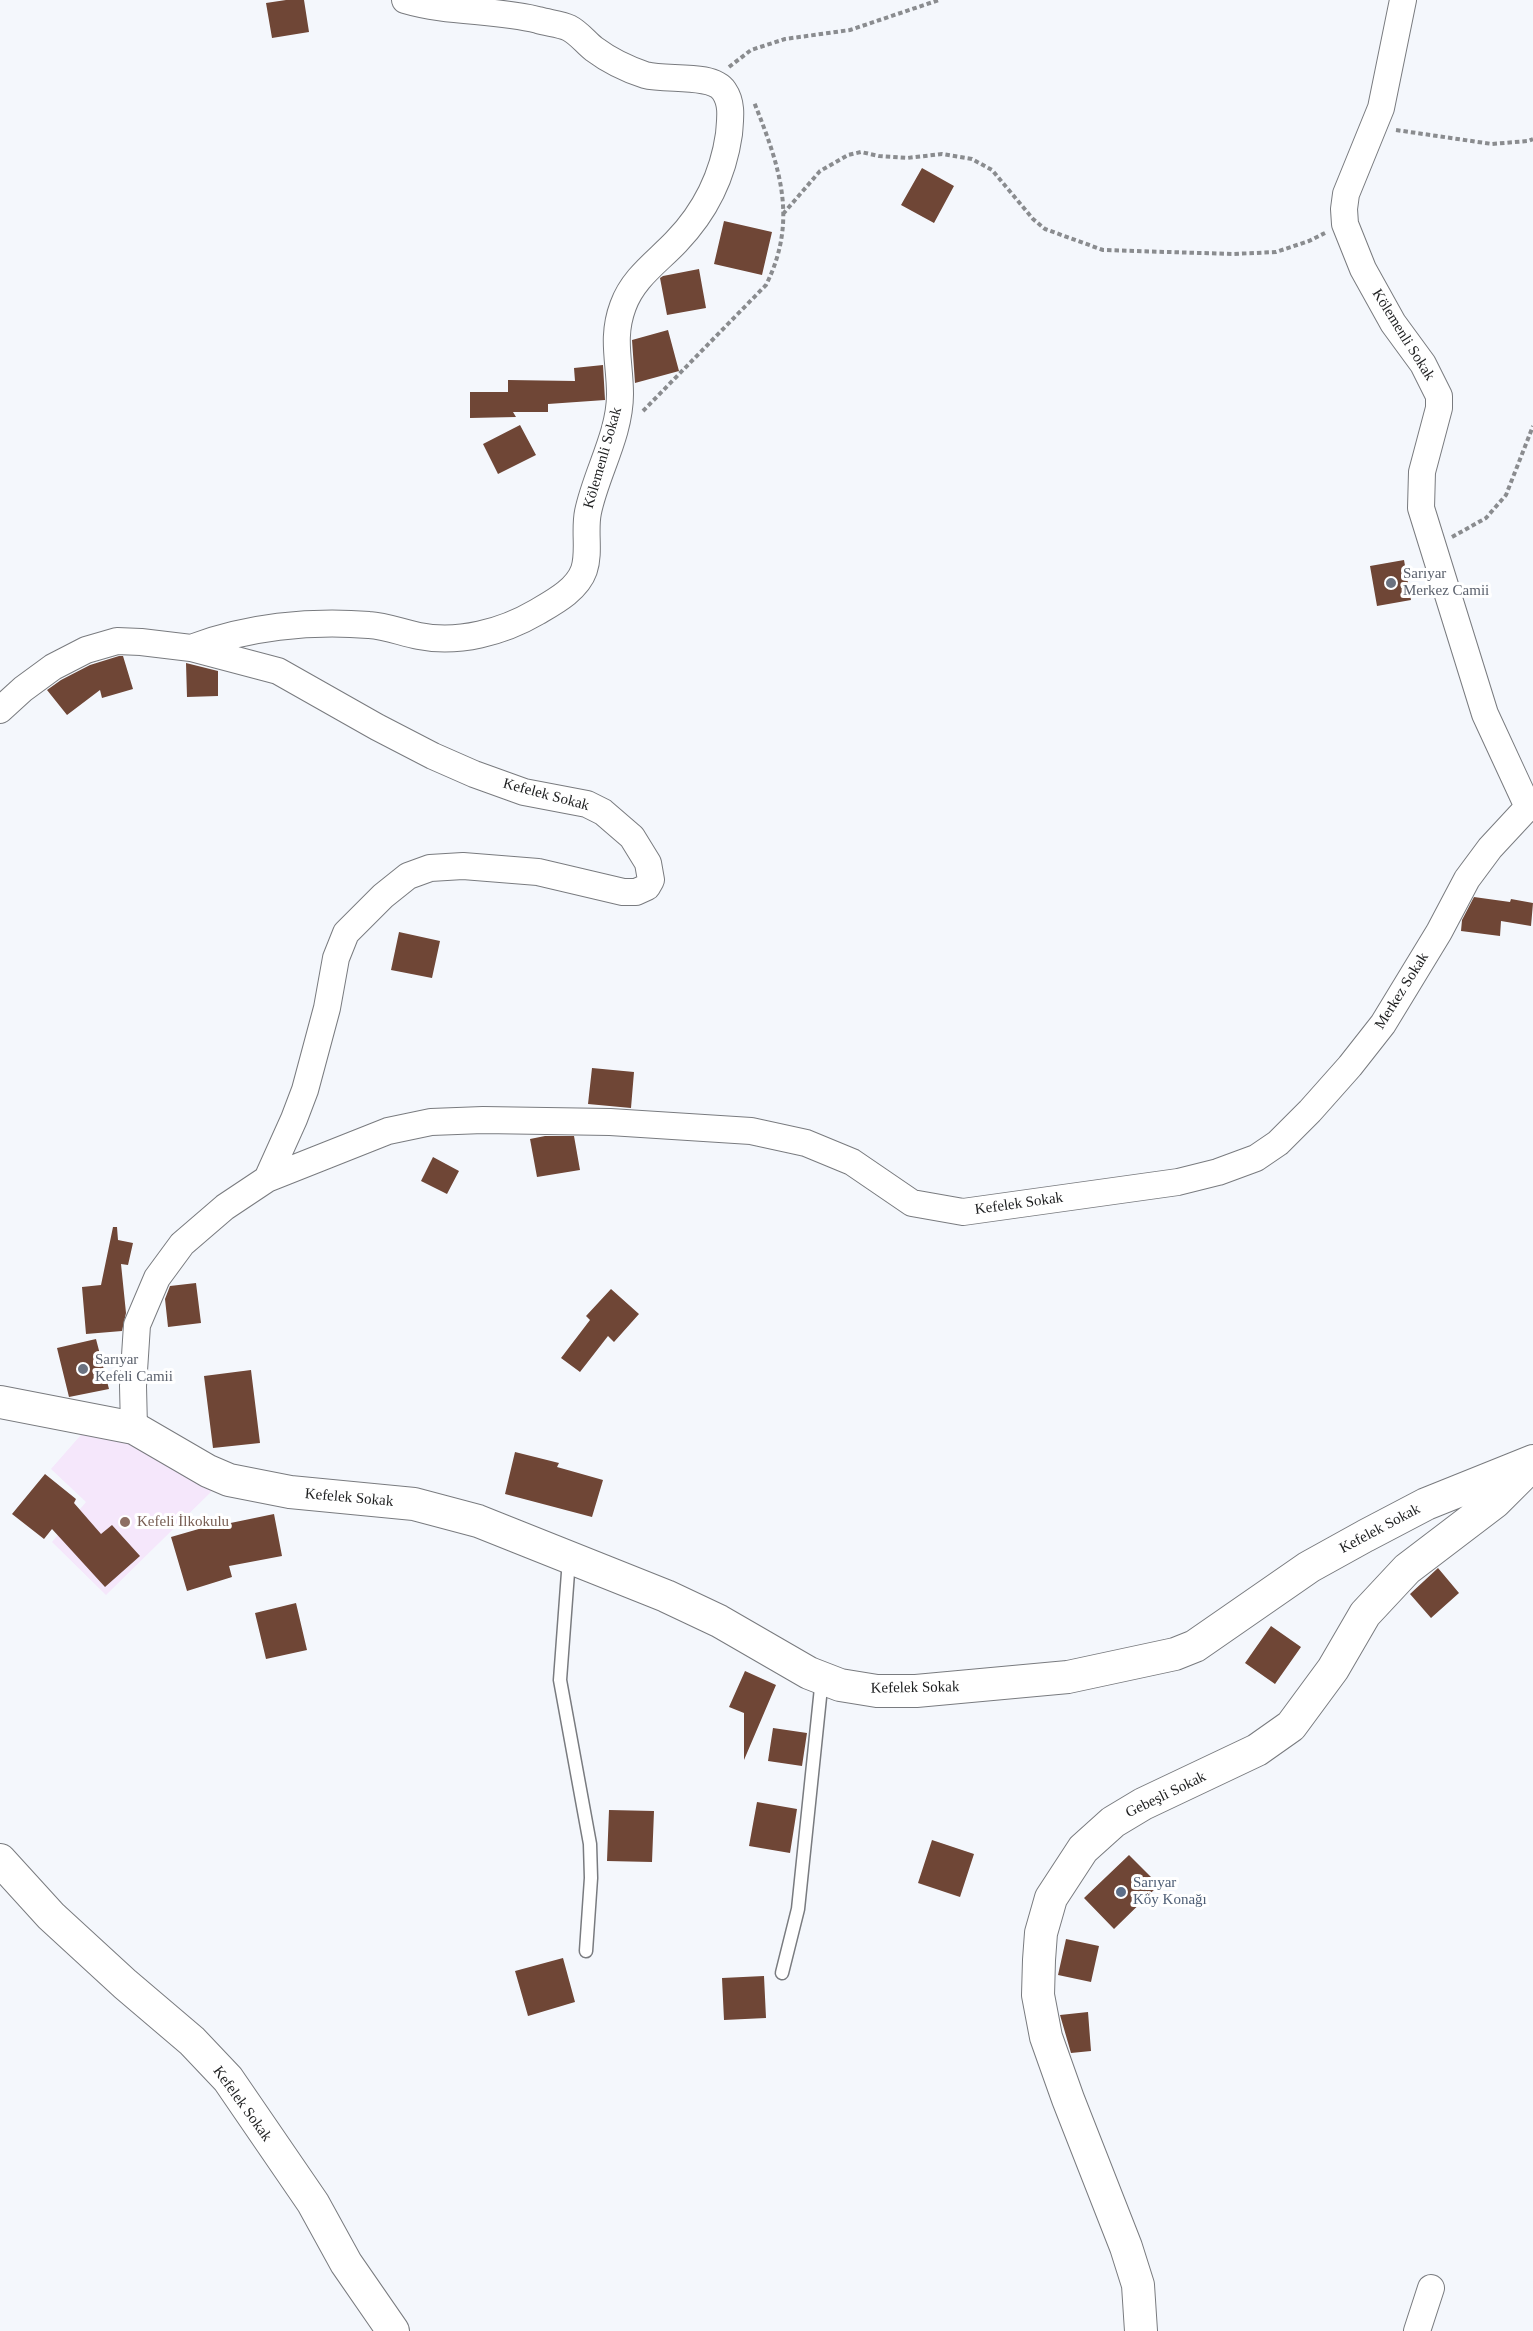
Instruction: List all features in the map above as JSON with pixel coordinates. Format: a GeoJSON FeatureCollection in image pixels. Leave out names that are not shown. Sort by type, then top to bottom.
{"type":"FeatureCollection","features":[{"type":"Feature","properties":{"kind":"street"},"geometry":{"type":"LineString","coordinates":[[405,0],[429,7],[497,12],[561,26],[570,29],[594,50],[623,68],[657,78],[718,84]]}},
{"type":"Feature","properties":{"kind":"street","name":"Kölemenli Sokak"},"geometry":{"type":"LineString","coordinates":[[1403,0],[1382,108],[1346,194],[1345,224],[1363,269],[1377,296],[1393,323],[1423,364],[1439,396],[1439,408],[1422,472],[1421,508],[1485,714],[1528,807]]}},
{"type":"Feature","properties":{"kind":"street","name":"Kölemenli Sokak"},"geometry":{"type":"LineString","coordinates":[[191,648],[212,640],[272,628],[331,625],[371,625],[423,637],[453,639],[508,626],[560,598],[573,586],[584,572],[587,513],[618,416],[620,394],[615,352],[616,325],[624,301],[634,284],[645,270],[695,221],[713,190],[725,158],[730,120],[730,102],[718,84]]}},
{"type":"Feature","properties":{"kind":"street","name":"Kefelek Sokak"},"geometry":{"type":"LineString","coordinates":[[0,710],[23,689],[53,667],[86,651],[117,641],[191,648],[278,671],[377,727],[474,774],[524,792],[587,804],[603,812],[632,837],[648,863],[651,880],[647,887],[636,892],[623,892],[537,872],[463,866],[430,868],[408,876],[400,882],[362,914],[346,933],[336,958],[327,1008],[305,1090],[267,1179]]}},
{"type":"Feature","properties":{"kind":"street","name":"Merkez Sokak"},"geometry":{"type":"LineString","coordinates":[[1256,1158],[1278,1143],[1310,1111],[1383,1024],[1439,932],[1467,879],[1490,848],[1528,807]]}},
{"type":"Feature","properties":{"kind":"street","name":"Kefelek Sokak"},"geometry":{"type":"LineString","coordinates":[[134,1428],[133,1386],[137,1325],[157,1278],[182,1244],[225,1207],[267,1179],[388,1131],[431,1122],[483,1120],[610,1122],[751,1131],[806,1143],[852,1162],[912,1203],[963,1212],[1178,1182],[1218,1172],[1256,1158]]}},
{"type":"Feature","properties":{"kind":"street","name":"Kefelek Sokak"},"geometry":{"type":"LineString","coordinates":[[0,1402],[134,1428],[208,1471],[229,1480],[290,1492],[414,1504],[455,1513],[622,1577],[677,1601],[719,1621],[789,1662],[822,1678],[840,1685],[877,1691],[926,1690],[1068,1677],[1176,1654],[1195,1646],[1309,1567],[1365,1536],[1426,1504],[1533,1463]]}},
{"type":"Feature","properties":{"kind":"street","name":"Gebeşli Sokak"},"geometry":{"type":"LineString","coordinates":[[1141,2331],[1138,2285],[1126,2247],[1046,2037],[1038,1995],[1038,1960],[1041,1933],[1051,1898],[1083,1849],[1113,1822],[1143,1804],[1257,1750],[1291,1726],[1333,1669],[1365,1614],[1407,1569],[1495,1502],[1533,1463]]}},
{"type":"Feature","properties":{"kind":"street","name":"Kefelek Sokak"},"geometry":{"type":"LineString","coordinates":[[0,1860],[51,1916],[192,2041],[228,2079],[314,2203],[346,2263],[393,2331]]}},
{"type":"Feature","properties":{"kind":"street"},"geometry":{"type":"LineString","coordinates":[[1417,2331],[1431,2288]]}},
{"type":"Feature","properties":{"kind":"lane"},"geometry":{"type":"LineString","coordinates":[[569,1558],[560,1680],[590,1844],[591,1878],[586,1951]]}},
{"type":"Feature","properties":{"kind":"lane"},"geometry":{"type":"LineString","coordinates":[[782,1973],[798,1909],[822,1678]]}},
{"type":"Feature","properties":{"kind":"path"},"geometry":{"type":"LineString","coordinates":[[718,84],[751,50],[785,39],[850,30],[939,0]]}},
{"type":"Feature","properties":{"kind":"path"},"geometry":{"type":"LineString","coordinates":[[639,414],[766,285],[774,268],[783,214],[783,187],[773,150],[753,99],[740,88],[718,84]]}},
{"type":"Feature","properties":{"kind":"path"},"geometry":{"type":"LineString","coordinates":[[1375,127],[1492,144],[1533,139]]}},
{"type":"Feature","properties":{"kind":"path"},"geometry":{"type":"LineString","coordinates":[[783,214],[820,171],[848,155],[861,152],[888,157],[907,158],[942,154],[972,159],[992,170],[1033,219],[1045,228],[1103,250],[1233,254],[1276,252],[1309,241],[1345,224]]}},
{"type":"Feature","properties":{"kind":"path"},"geometry":{"type":"LineString","coordinates":[[1432,548],[1486,518],[1506,495],[1533,426]]}},
{"type":"Feature","properties":{"kind":"shaded area","name":"Kefeli İlkokulu"},"geometry":{"type":"Polygon","coordinates":[[[87,1428],[133,1436],[208,1481],[211,1492],[106,1595],[52,1542],[86,1502],[51,1469],[87,1428]]]}},
{"type":"Feature","properties":{"kind":"building"},"geometry":{"type":"Polygon","coordinates":[[[304,0],[309,32],[272,38],[266,3],[304,0]]]}},
{"type":"Feature","properties":{"kind":"building"},"geometry":{"type":"Polygon","coordinates":[[[922,168],[954,186],[934,223],[901,205],[922,168]]]}},
{"type":"Feature","properties":{"kind":"building"},"geometry":{"type":"Polygon","coordinates":[[[724,221],[772,232],[762,275],[714,264],[724,221]]]}},
{"type":"Feature","properties":{"kind":"building"},"geometry":{"type":"Polygon","coordinates":[[[699,269],[706,308],[667,315],[660,278],[699,269]]]}},
{"type":"Feature","properties":{"kind":"building"},"geometry":{"type":"Polygon","coordinates":[[[668,330],[679,371],[635,383],[632,340],[668,330]]]}},
{"type":"Feature","properties":{"kind":"building"},"geometry":{"type":"Polygon","coordinates":[[[603,365],[605,400],[548,404],[548,412],[513,412],[516,417],[470,418],[470,392],[508,392],[508,380],[575,381],[574,368],[603,365]]]}},
{"type":"Feature","properties":{"kind":"building"},"geometry":{"type":"Polygon","coordinates":[[[520,425],[536,455],[498,474],[483,444],[520,425]]]}},
{"type":"Feature","properties":{"kind":"building","name":"Sarıyar Merkez Camii"},"geometry":{"type":"Polygon","coordinates":[[[1404,560],[1411,600],[1377,606],[1370,566],[1404,560]]]}},
{"type":"Feature","properties":{"kind":"building"},"geometry":{"type":"Polygon","coordinates":[[[123,656],[133,689],[102,698],[100,690],[67,715],[47,690],[90,665],[123,656]]]}},
{"type":"Feature","properties":{"kind":"building"},"geometry":{"type":"Polygon","coordinates":[[[186,663],[218,671],[218,696],[187,697],[186,663]]]}},
{"type":"Feature","properties":{"kind":"building"},"geometry":{"type":"Polygon","coordinates":[[[1474,897],[1533,903],[1531,926],[1501,921],[1500,936],[1461,931],[1462,920],[1474,897]]]}},
{"type":"Feature","properties":{"kind":"building"},"geometry":{"type":"Polygon","coordinates":[[[399,932],[440,941],[432,978],[391,970],[399,932]]]}},
{"type":"Feature","properties":{"kind":"building"},"geometry":{"type":"Polygon","coordinates":[[[592,1068],[634,1072],[631,1108],[588,1104],[592,1068]]]}},
{"type":"Feature","properties":{"kind":"building"},"geometry":{"type":"Polygon","coordinates":[[[545,1136],[574,1136],[580,1170],[537,1177],[530,1139],[545,1136]]]}},
{"type":"Feature","properties":{"kind":"building"},"geometry":{"type":"Polygon","coordinates":[[[433,1157],[459,1171],[447,1194],[421,1181],[433,1157]]]}},
{"type":"Feature","properties":{"kind":"building"},"geometry":{"type":"Polygon","coordinates":[[[113,1227],[117,1227],[118,1240],[133,1243],[128,1265],[121,1264],[126,1313],[122,1331],[86,1334],[82,1287],[101,1285],[113,1227]]]}},
{"type":"Feature","properties":{"kind":"building"},"geometry":{"type":"Polygon","coordinates":[[[196,1283],[201,1323],[168,1327],[165,1299],[170,1286],[196,1283]]]}},
{"type":"Feature","properties":{"kind":"building"},"geometry":{"type":"Polygon","coordinates":[[[611,1289],[639,1314],[614,1342],[608,1336],[580,1372],[561,1358],[590,1320],[586,1316],[611,1289]]]}},
{"type":"Feature","properties":{"kind":"building","name":"Sarıyar Kefeli Camii"},"geometry":{"type":"Polygon","coordinates":[[[96,1339],[109,1389],[69,1397],[57,1348],[96,1339]]]}},
{"type":"Feature","properties":{"kind":"building"},"geometry":{"type":"Polygon","coordinates":[[[251,1370],[260,1443],[213,1448],[204,1376],[251,1370]]]}},
{"type":"Feature","properties":{"kind":"building"},"geometry":{"type":"Polygon","coordinates":[[[515,1452],[559,1463],[557,1467],[603,1480],[592,1517],[505,1494],[515,1452]]]}},
{"type":"Feature","properties":{"kind":"building"},"geometry":{"type":"Polygon","coordinates":[[[45,1474],[76,1499],[74,1503],[101,1534],[112,1525],[140,1556],[105,1587],[52,1529],[44,1539],[12,1514],[45,1474]]]}},
{"type":"Feature","properties":{"kind":"building"},"geometry":{"type":"Polygon","coordinates":[[[274,1514],[282,1556],[229,1566],[232,1577],[187,1591],[171,1537],[216,1524],[216,1526],[274,1514]]]}},
{"type":"Feature","properties":{"kind":"building"},"geometry":{"type":"Polygon","coordinates":[[[1438,1568],[1459,1593],[1431,1618],[1410,1594],[1438,1568]]]}},
{"type":"Feature","properties":{"kind":"building"},"geometry":{"type":"Polygon","coordinates":[[[296,1603],[307,1650],[266,1659],[255,1613],[296,1603]]]}},
{"type":"Feature","properties":{"kind":"building"},"geometry":{"type":"Polygon","coordinates":[[[1271,1626],[1301,1647],[1275,1684],[1245,1663],[1271,1626]]]}},
{"type":"Feature","properties":{"kind":"building"},"geometry":{"type":"Polygon","coordinates":[[[745,1671],[776,1685],[744,1760],[744,1713],[729,1707],[745,1671]]]}},
{"type":"Feature","properties":{"kind":"building"},"geometry":{"type":"Polygon","coordinates":[[[773,1728],[807,1733],[802,1766],[768,1761],[773,1728]]]}},
{"type":"Feature","properties":{"kind":"building"},"geometry":{"type":"Polygon","coordinates":[[[757,1802],[797,1809],[790,1853],[749,1846],[757,1802]]]}},
{"type":"Feature","properties":{"kind":"building"},"geometry":{"type":"Polygon","coordinates":[[[609,1810],[654,1811],[652,1862],[607,1861],[609,1810]]]}},
{"type":"Feature","properties":{"kind":"building"},"geometry":{"type":"Polygon","coordinates":[[[932,1840],[974,1854],[960,1897],[918,1883],[932,1840]]]}},
{"type":"Feature","properties":{"kind":"building","name":"Sarıyar Köy Konağı"},"geometry":{"type":"Polygon","coordinates":[[[1129,1855],[1159,1885],[1114,1929],[1084,1898],[1129,1855]]]}},
{"type":"Feature","properties":{"kind":"building"},"geometry":{"type":"Polygon","coordinates":[[[1066,1939],[1099,1946],[1091,1982],[1058,1975],[1066,1939]]]}},
{"type":"Feature","properties":{"kind":"building"},"geometry":{"type":"Polygon","coordinates":[[[563,1958],[575,2002],[528,2016],[515,1971],[563,1958]]]}},
{"type":"Feature","properties":{"kind":"building"},"geometry":{"type":"Polygon","coordinates":[[[764,1976],[766,2018],[724,2020],[722,1978],[764,1976]]]}},
{"type":"Feature","properties":{"kind":"building"},"geometry":{"type":"Polygon","coordinates":[[[1088,2012],[1091,2051],[1071,2053],[1060,2015],[1088,2012]]]}},
{"type":"Feature","properties":{"kind":"place","name":"Sarıyar Merkez Camii"},"geometry":{"type":"Point","coordinates":[1391,583]}},
{"type":"Feature","properties":{"kind":"place","name":"Sarıyar Kefeli Camii"},"geometry":{"type":"Point","coordinates":[83,1369]}},
{"type":"Feature","properties":{"kind":"place","name":"Kefeli İlkokulu"},"geometry":{"type":"Point","coordinates":[125,1522]}},
{"type":"Feature","properties":{"kind":"place","name":"Sarıyar Köy Konağı"},"geometry":{"type":"Point","coordinates":[1121,1892]}}]}
